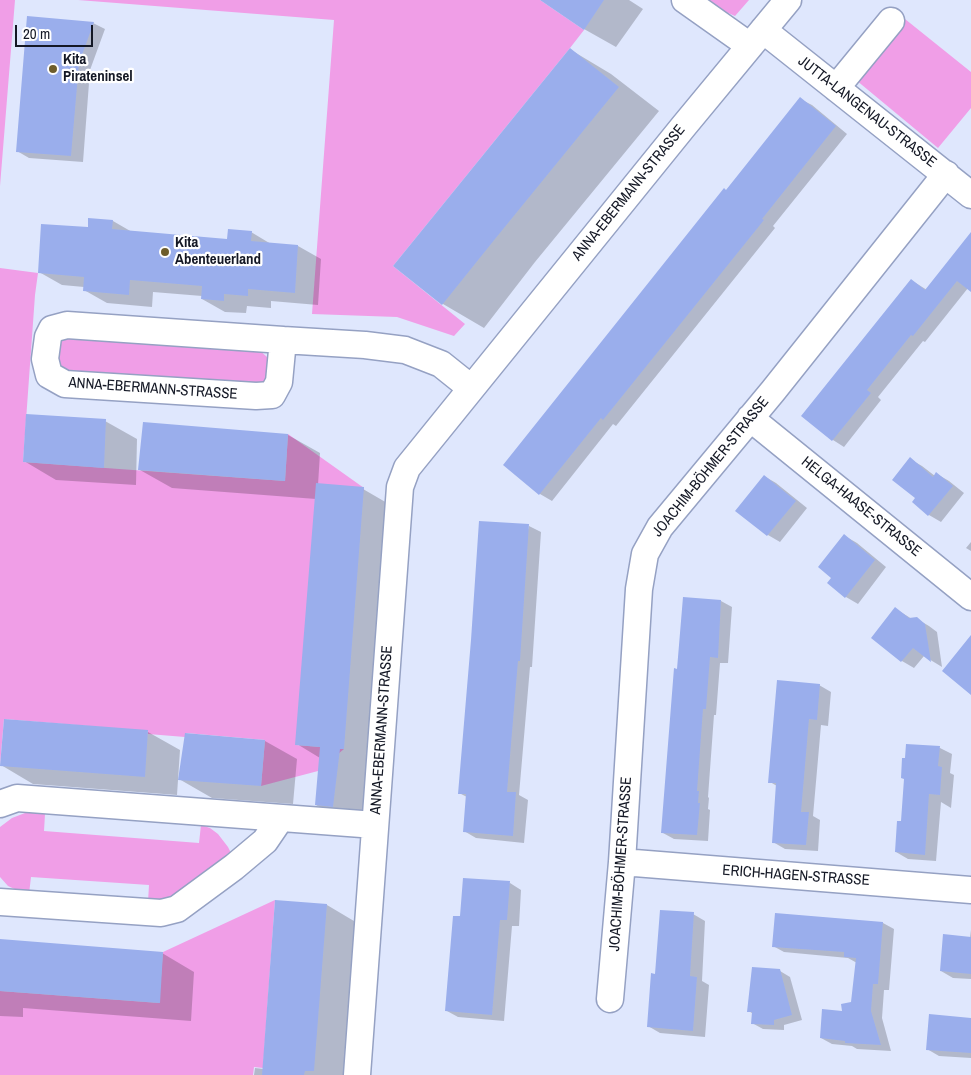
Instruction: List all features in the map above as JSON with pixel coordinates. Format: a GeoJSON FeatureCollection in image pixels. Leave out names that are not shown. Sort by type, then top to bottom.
{"type":"FeatureCollection","features":[{"type":"Feature","properties":{"kind":"street","name":"JUTTA-LANGENAU-STRASSE"},"geometry":{"type":"LineString","coordinates":[[685,0],[756,38],[836,88],[971,195]]}},
{"type":"Feature","properties":{"kind":"street","name":"ANNA-EBERMANN-STRASSE"},"geometry":{"type":"LineString","coordinates":[[357,1075],[400,487],[407,468],[788,0]]}},
{"type":"Feature","properties":{"kind":"street"},"geometry":{"type":"LineString","coordinates":[[836,88],[890,21]]}},
{"type":"Feature","properties":{"kind":"street","name":"JOACHIM-BÖHMER-STRASSE"},"geometry":{"type":"LineString","coordinates":[[610,998],[622,862],[639,589],[645,554],[660,527],[946,174]]}},
{"type":"Feature","properties":{"kind":"street","name":"ANNA-EBERMANN-STRASSE"},"geometry":{"type":"LineString","coordinates":[[283,340],[279,382],[272,395],[256,396],[65,384],[50,375],[44,359],[48,337],[52,329],[67,325],[365,345],[405,350],[441,364],[471,388]]}},
{"type":"Feature","properties":{"kind":"street","name":"HELGA-HAASE-STRASSE"},"geometry":{"type":"LineString","coordinates":[[750,418],[971,597]]}},
{"type":"Feature","properties":{"kind":"street","name":"ANNA-EBERMANN-STRASSE"},"geometry":{"type":"LineString","coordinates":[[0,804],[17,798],[375,826]]}},
{"type":"Feature","properties":{"kind":"street"},"geometry":{"type":"LineString","coordinates":[[0,902],[161,913],[177,909],[234,867],[265,840],[280,819]]}},
{"type":"Feature","properties":{"kind":"street","name":"ERICH-HAGEN-STRASSE"},"geometry":{"type":"LineString","coordinates":[[622,862],[971,890]]}},
{"type":"Feature","properties":{"kind":"shaded area"},"geometry":{"type":"Polygon","coordinates":[[[0,0],[15,0],[0,186],[0,0]]]}},
{"type":"Feature","properties":{"kind":"shaded area"},"geometry":{"type":"Polygon","coordinates":[[[78,0],[540,0],[584,30],[393,266],[465,324],[454,336],[397,317],[312,314],[334,20],[78,0]]]}},
{"type":"Feature","properties":{"kind":"shaded area"},"geometry":{"type":"Polygon","coordinates":[[[709,0],[749,0],[735,16],[709,0]]]}},
{"type":"Feature","properties":{"kind":"shaded area"},"geometry":{"type":"Polygon","coordinates":[[[905,19],[971,72],[971,108],[938,148],[856,80],[905,19]]]}},
{"type":"Feature","properties":{"kind":"shaded area"},"geometry":{"type":"Polygon","coordinates":[[[0,268],[38,273],[23,462],[285,481],[288,434],[364,488],[296,745],[344,749],[318,771],[261,786],[265,740],[186,733],[185,737],[148,734],[148,731],[4,719],[0,765],[0,268]]]}},
{"type":"Feature","properties":{"kind":"shaded area"},"geometry":{"type":"Polygon","coordinates":[[[70,335],[258,349],[267,357],[270,372],[264,383],[258,387],[72,374],[57,366],[60,339],[70,335]]]}},
{"type":"Feature","properties":{"kind":"shaded area"},"geometry":{"type":"Polygon","coordinates":[[[25,813],[45,814],[44,831],[199,843],[201,825],[210,828],[218,834],[231,853],[230,856],[170,900],[148,902],[149,885],[31,877],[29,894],[8,886],[0,877],[0,827],[12,818],[25,813]]]}},
{"type":"Feature","properties":{"kind":"shaded area"},"geometry":{"type":"Polygon","coordinates":[[[275,900],[263,1068],[254,1067],[253,1075],[0,1075],[0,991],[159,1003],[163,952],[275,900]]]}},
{"type":"Feature","properties":{"kind":"building"},"geometry":{"type":"Polygon","coordinates":[[[540,0],[604,0],[584,30],[540,0]]]}},
{"type":"Feature","properties":{"kind":"building"},"geometry":{"type":"Polygon","coordinates":[[[27,16],[94,22],[79,63],[71,156],[16,152],[27,16]]]}},
{"type":"Feature","properties":{"kind":"building"},"geometry":{"type":"Polygon","coordinates":[[[570,48],[619,87],[442,305],[393,266],[570,48]]]}},
{"type":"Feature","properties":{"kind":"building"},"geometry":{"type":"Polygon","coordinates":[[[800,97],[836,126],[690,312],[603,420],[601,418],[539,495],[503,465],[724,188],[726,190],[800,97]]]}},
{"type":"Feature","properties":{"kind":"building"},"geometry":{"type":"Polygon","coordinates":[[[88,218],[113,220],[112,229],[227,239],[228,229],[252,231],[251,241],[298,245],[295,293],[248,289],[248,296],[224,294],[224,301],[201,299],[202,286],[130,280],[129,295],[83,291],[84,277],[38,273],[41,224],[88,227],[88,218]]]}},
{"type":"Feature","properties":{"kind":"building"},"geometry":{"type":"Polygon","coordinates":[[[971,232],[971,292],[957,281],[867,390],[871,393],[832,441],[801,416],[911,279],[925,290],[971,232]]]}},
{"type":"Feature","properties":{"kind":"building"},"geometry":{"type":"Polygon","coordinates":[[[26,414],[106,419],[104,468],[23,462],[26,414]]]}},
{"type":"Feature","properties":{"kind":"building"},"geometry":{"type":"Polygon","coordinates":[[[143,422],[288,434],[285,481],[138,470],[143,422]]]}},
{"type":"Feature","properties":{"kind":"building"},"geometry":{"type":"Polygon","coordinates":[[[910,457],[933,477],[936,472],[953,486],[928,516],[912,502],[915,498],[892,480],[910,457]]]}},
{"type":"Feature","properties":{"kind":"building"},"geometry":{"type":"Polygon","coordinates":[[[764,475],[796,501],[767,536],[735,511],[764,475]]]}},
{"type":"Feature","properties":{"kind":"building"},"geometry":{"type":"Polygon","coordinates":[[[316,483],[364,487],[344,749],[340,749],[333,807],[315,805],[320,747],[295,745],[316,483]]]}},
{"type":"Feature","properties":{"kind":"building"},"geometry":{"type":"Polygon","coordinates":[[[479,521],[529,524],[520,661],[518,661],[507,792],[516,792],[513,836],[463,832],[466,794],[458,794],[479,521]]]}},
{"type":"Feature","properties":{"kind":"building"},"geometry":{"type":"Polygon","coordinates":[[[844,534],[875,560],[845,598],[827,583],[831,578],[818,567],[844,534]]]}},
{"type":"Feature","properties":{"kind":"building"},"geometry":{"type":"Polygon","coordinates":[[[683,597],[721,600],[718,658],[710,657],[706,709],[703,709],[697,791],[699,791],[698,803],[700,803],[697,835],[661,833],[674,668],[677,669],[683,597]]]}},
{"type":"Feature","properties":{"kind":"building"},"geometry":{"type":"Polygon","coordinates":[[[895,607],[909,618],[917,617],[925,624],[931,662],[913,648],[901,662],[871,638],[895,607]]]}},
{"type":"Feature","properties":{"kind":"building"},"geometry":{"type":"Polygon","coordinates":[[[971,635],[971,695],[942,671],[971,635]]]}},
{"type":"Feature","properties":{"kind":"building"},"geometry":{"type":"Polygon","coordinates":[[[777,680],[820,684],[817,720],[809,719],[801,812],[809,812],[806,845],[772,843],[776,783],[768,783],[777,680]]]}},
{"type":"Feature","properties":{"kind":"building"},"geometry":{"type":"Polygon","coordinates":[[[4,719],[148,730],[145,777],[0,766],[4,719]]]}},
{"type":"Feature","properties":{"kind":"building"},"geometry":{"type":"Polygon","coordinates":[[[185,733],[265,740],[261,786],[178,780],[185,733]]]}},
{"type":"Feature","properties":{"kind":"building"},"geometry":{"type":"Polygon","coordinates":[[[906,744],[940,746],[938,766],[942,767],[940,795],[929,794],[925,855],[895,852],[897,821],[901,821],[904,779],[901,778],[902,758],[905,758],[906,744]]]}},
{"type":"Feature","properties":{"kind":"building"},"geometry":{"type":"Polygon","coordinates":[[[463,878],[510,881],[507,920],[500,920],[492,1015],[445,1011],[453,916],[460,916],[463,878]]]}},
{"type":"Feature","properties":{"kind":"building"},"geometry":{"type":"Polygon","coordinates":[[[275,900],[327,904],[314,1071],[305,1071],[304,1075],[262,1075],[275,900]]]}},
{"type":"Feature","properties":{"kind":"building"},"geometry":{"type":"Polygon","coordinates":[[[660,910],[694,912],[690,976],[697,977],[693,1031],[647,1027],[651,973],[655,974],[660,910]]]}},
{"type":"Feature","properties":{"kind":"building"},"geometry":{"type":"Polygon","coordinates":[[[775,913],[883,922],[878,984],[873,984],[871,1011],[881,1045],[845,1043],[845,1041],[820,1038],[822,1009],[842,1011],[841,1004],[851,1002],[856,958],[844,957],[844,952],[772,947],[775,913]]]}},
{"type":"Feature","properties":{"kind":"building"},"geometry":{"type":"Polygon","coordinates":[[[943,934],[971,937],[971,974],[940,971],[943,934]]]}},
{"type":"Feature","properties":{"kind":"building"},"geometry":{"type":"Polygon","coordinates":[[[0,939],[163,952],[160,1003],[0,991],[0,939]]]}},
{"type":"Feature","properties":{"kind":"building"},"geometry":{"type":"Polygon","coordinates":[[[752,967],[780,969],[792,1015],[774,1020],[774,1025],[751,1024],[752,1012],[747,1012],[752,967]]]}},
{"type":"Feature","properties":{"kind":"building"},"geometry":{"type":"Polygon","coordinates":[[[929,1014],[971,1018],[971,1053],[926,1050],[929,1014]]]}},
{"type":"Feature","properties":{"kind":"place","name":"Kita Pirateninsel"},"geometry":{"type":"Point","coordinates":[53,69]}},
{"type":"Feature","properties":{"kind":"place","name":"Kita Abenteuerland"},"geometry":{"type":"Point","coordinates":[165,252]}}]}
